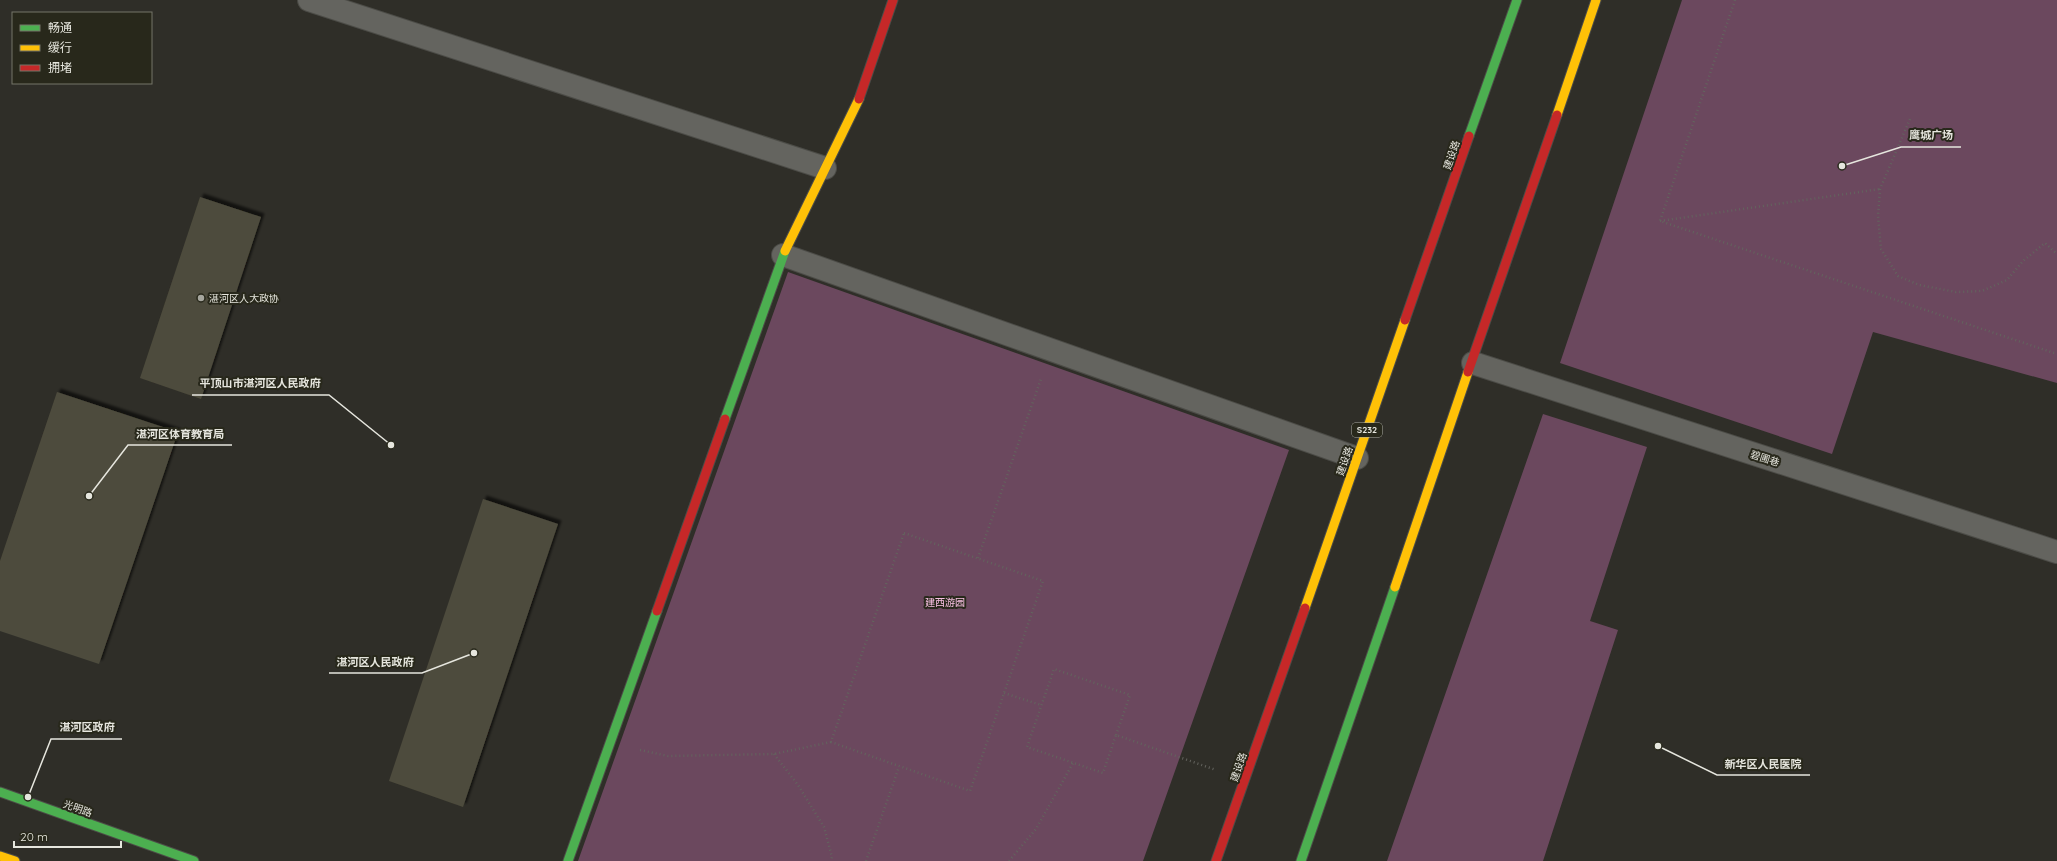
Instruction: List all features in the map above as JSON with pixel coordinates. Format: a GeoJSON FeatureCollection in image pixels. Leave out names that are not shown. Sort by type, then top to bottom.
{"type":"FeatureCollection","features":[{"type":"Feature","properties":{"kind":"main road"},"geometry":{"type":"LineString","coordinates":[[568,861],[611,744],[783,255],[861,95],[893,0]]}},
{"type":"Feature","properties":{"kind":"main road","name":"建设路"},"geometry":{"type":"LineString","coordinates":[[1216,861],[1517,0]]}},
{"type":"Feature","properties":{"kind":"main road"},"geometry":{"type":"LineString","coordinates":[[1301,861],[1473,363],[1596,0]]}},
{"type":"Feature","properties":{"kind":"main road","name":"光明路"},"geometry":{"type":"LineString","coordinates":[[0,792],[194,861]]}},
{"type":"Feature","properties":{"kind":"main road"},"geometry":{"type":"LineString","coordinates":[[0,856],[15,861]]}},
{"type":"Feature","properties":{"kind":"street"},"geometry":{"type":"LineString","coordinates":[[310,0],[825,168]]}},
{"type":"Feature","properties":{"kind":"street"},"geometry":{"type":"LineString","coordinates":[[783,255],[1357,458]]}},
{"type":"Feature","properties":{"kind":"street","name":"碧圃巷"},"geometry":{"type":"LineString","coordinates":[[1473,363],[2057,552]]}},
{"type":"Feature","properties":{"kind":"path"},"geometry":{"type":"LineString","coordinates":[[1660,221],[1735,0]]}},
{"type":"Feature","properties":{"kind":"path"},"geometry":{"type":"LineString","coordinates":[[1910,119],[1880,189],[1878,216],[1881,249],[1898,276],[1919,285],[1956,292],[1982,291],[2007,280],[2023,261],[2045,244],[2057,254]]}},
{"type":"Feature","properties":{"kind":"path"},"geometry":{"type":"LineString","coordinates":[[1660,221],[1880,189]]}},
{"type":"Feature","properties":{"kind":"path"},"geometry":{"type":"LineString","coordinates":[[1660,221],[2057,354]]}},
{"type":"Feature","properties":{"kind":"path"},"geometry":{"type":"LineString","coordinates":[[978,558],[1051,350]]}},
{"type":"Feature","properties":{"kind":"path"},"geometry":{"type":"LineString","coordinates":[[611,744],[668,756],[774,754],[831,742],[970,791],[1043,581],[904,533],[831,742]]}},
{"type":"Feature","properties":{"kind":"path"},"geometry":{"type":"LineString","coordinates":[[1054,669],[1130,695],[1103,773],[1027,747],[1041,705],[1054,669]]}},
{"type":"Feature","properties":{"kind":"path"},"geometry":{"type":"LineString","coordinates":[[1004,692],[1041,705]]}},
{"type":"Feature","properties":{"kind":"path"},"geometry":{"type":"LineString","coordinates":[[1116,735],[1245,780]]}},
{"type":"Feature","properties":{"kind":"path"},"geometry":{"type":"LineString","coordinates":[[774,754],[798,785],[824,828],[832,857],[831,861]]}},
{"type":"Feature","properties":{"kind":"path"},"geometry":{"type":"LineString","coordinates":[[1009,861],[1036,829],[1073,763]]}},
{"type":"Feature","properties":{"kind":"path"},"geometry":{"type":"LineString","coordinates":[[866,861],[899,767]]}},
{"type":"Feature","properties":{"kind":"green space"},"geometry":{"type":"Polygon","coordinates":[[[1682,0],[2057,0],[2057,383],[1873,332],[1832,454],[1560,363],[1682,0]]]}},
{"type":"Feature","properties":{"kind":"green space","name":"建西游园"},"geometry":{"type":"Polygon","coordinates":[[[788,272],[1289,450],[1143,861],[578,861],[788,272]]]}},
{"type":"Feature","properties":{"kind":"green space"},"geometry":{"type":"Polygon","coordinates":[[[1543,414],[1647,447],[1590,621],[1618,630],[1543,861],[1387,861],[1543,414]]]}},
{"type":"Feature","properties":{"kind":"building","name":"湛河区人大政协"},"geometry":{"type":"Polygon","coordinates":[[[200,197],[261,217],[201,399],[140,378],[200,197]]]}},
{"type":"Feature","properties":{"kind":"building"},"geometry":{"type":"Polygon","coordinates":[[[57,392],[178,432],[99,664],[0,631],[0,561],[57,392]]]}},
{"type":"Feature","properties":{"kind":"building"},"geometry":{"type":"Polygon","coordinates":[[[483,499],[558,524],[463,807],[389,781],[483,499]]]}},
{"type":"Feature","properties":{"kind":"traffic: fast"},"geometry":{"type":"LineString","coordinates":[[1469,136],[1517,0]]}},
{"type":"Feature","properties":{"kind":"traffic: fast"},"geometry":{"type":"LineString","coordinates":[[725,419],[785,251]]}},
{"type":"Feature","properties":{"kind":"traffic: fast"},"geometry":{"type":"LineString","coordinates":[[1301,861],[1395,587]]}},
{"type":"Feature","properties":{"kind":"traffic: fast"},"geometry":{"type":"LineString","coordinates":[[568,861],[657,611]]}},
{"type":"Feature","properties":{"kind":"traffic: fast"},"geometry":{"type":"LineString","coordinates":[[0,792],[194,861]]}},
{"type":"Feature","properties":{"kind":"traffic: slow"},"geometry":{"type":"LineString","coordinates":[[1557,115],[1596,0]]}},
{"type":"Feature","properties":{"kind":"traffic: slow"},"geometry":{"type":"LineString","coordinates":[[785,251],[859,99]]}},
{"type":"Feature","properties":{"kind":"traffic: slow"},"geometry":{"type":"LineString","coordinates":[[1305,608],[1405,320]]}},
{"type":"Feature","properties":{"kind":"traffic: slow"},"geometry":{"type":"LineString","coordinates":[[1395,587],[1468,372]]}},
{"type":"Feature","properties":{"kind":"traffic: slow"},"geometry":{"type":"LineString","coordinates":[[0,856],[15,861]]}},
{"type":"Feature","properties":{"kind":"traffic: jam"},"geometry":{"type":"LineString","coordinates":[[859,99],[893,0]]}},
{"type":"Feature","properties":{"kind":"traffic: jam"},"geometry":{"type":"LineString","coordinates":[[1468,372],[1557,115]]}},
{"type":"Feature","properties":{"kind":"traffic: jam"},"geometry":{"type":"LineString","coordinates":[[1405,320],[1469,136]]}},
{"type":"Feature","properties":{"kind":"traffic: jam"},"geometry":{"type":"LineString","coordinates":[[657,611],[725,419]]}},
{"type":"Feature","properties":{"kind":"traffic: jam"},"geometry":{"type":"LineString","coordinates":[[1216,861],[1305,608]]}},
{"type":"Feature","properties":{"kind":"place","name":"鹰城广场"},"geometry":{"type":"Point","coordinates":[1842,166]}},
{"type":"Feature","properties":{"kind":"place","name":"湛河区人大政协"},"geometry":{"type":"Point","coordinates":[201,298]}},
{"type":"Feature","properties":{"kind":"place","name":"平顶山市湛河区人民政府"},"geometry":{"type":"Point","coordinates":[391,445]}},
{"type":"Feature","properties":{"kind":"place","name":"湛河区体育教育局"},"geometry":{"type":"Point","coordinates":[89,496]}},
{"type":"Feature","properties":{"kind":"place","name":"湛河区人民政府"},"geometry":{"type":"Point","coordinates":[474,653]}},
{"type":"Feature","properties":{"kind":"place","name":"新华区人民医院"},"geometry":{"type":"Point","coordinates":[1658,746]}},
{"type":"Feature","properties":{"kind":"place","name":"湛河区政府"},"geometry":{"type":"Point","coordinates":[28,797]}}]}
